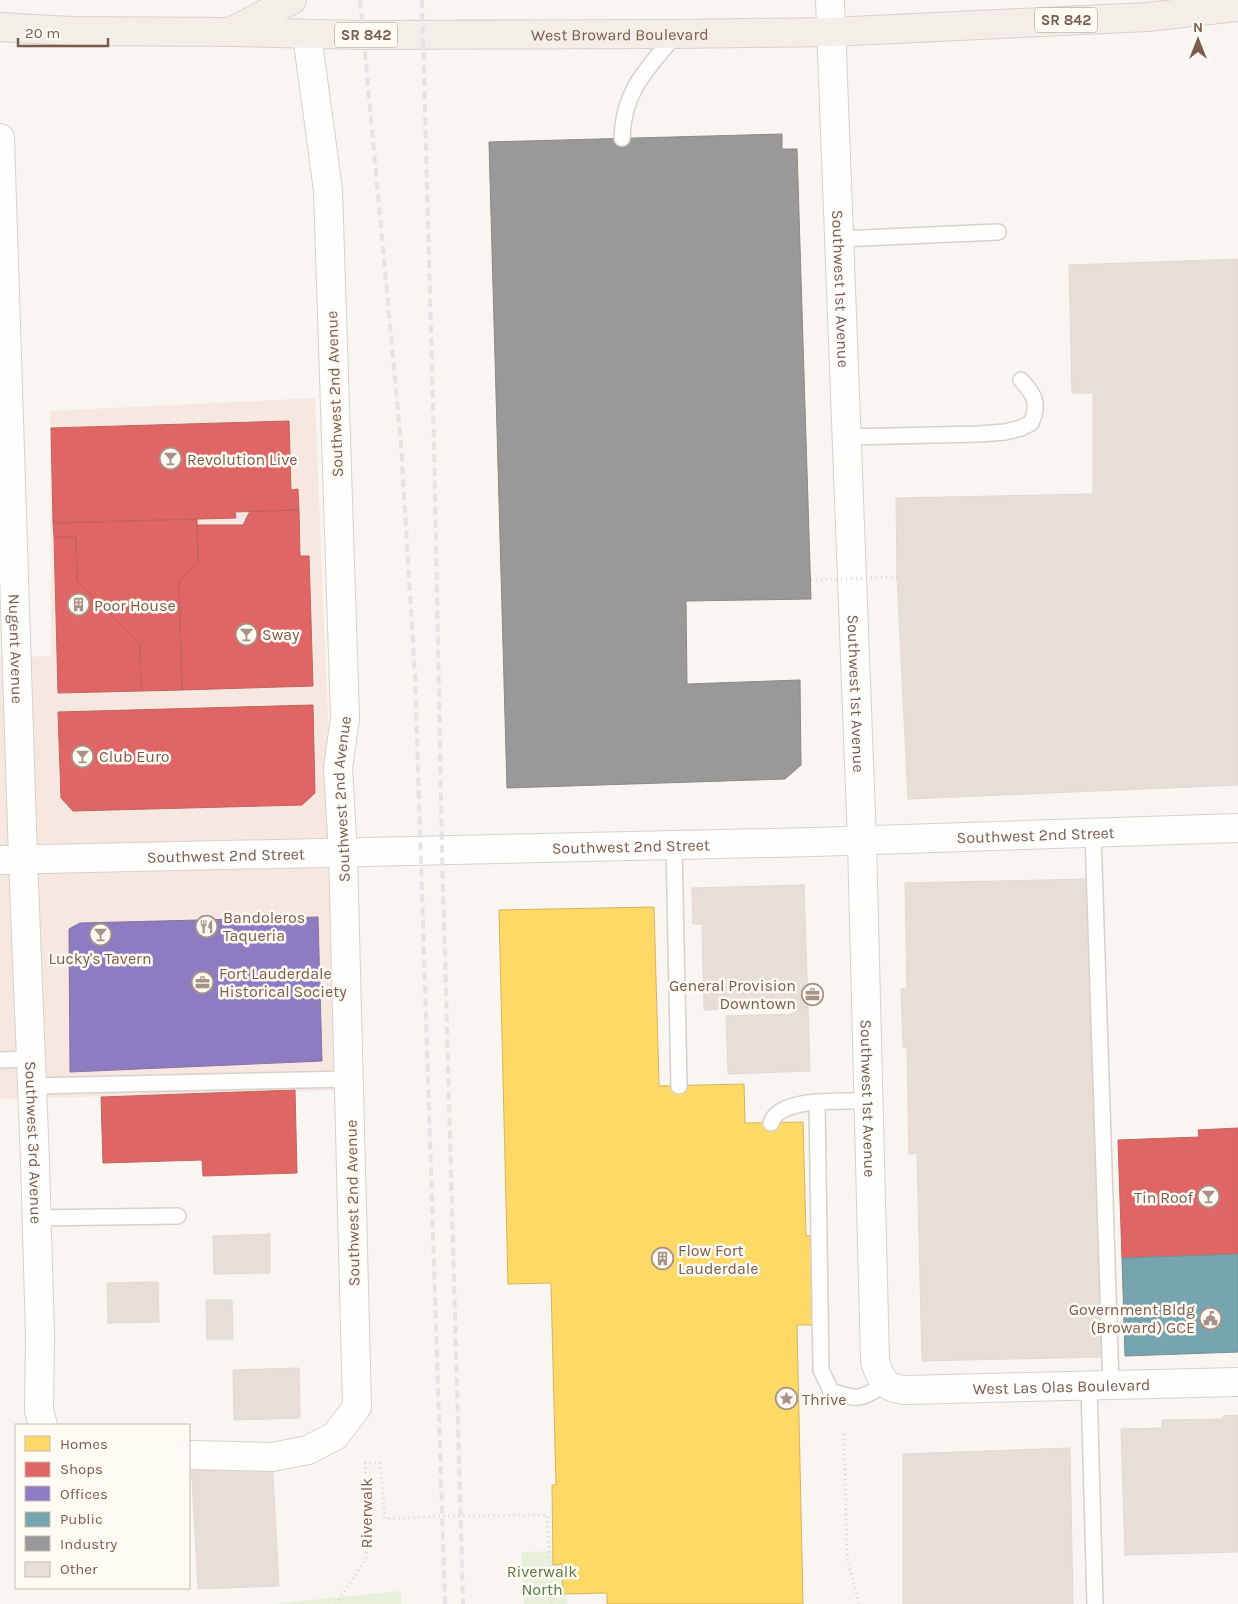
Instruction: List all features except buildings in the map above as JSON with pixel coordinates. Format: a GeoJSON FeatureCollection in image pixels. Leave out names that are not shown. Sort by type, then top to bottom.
{"type":"FeatureCollection","features":[{"type":"Feature","properties":{"kind":"main road"},"geometry":{"type":"LineString","coordinates":[[231,32],[292,0]]}},
{"type":"Feature","properties":{"kind":"main road","name":"West Broward Boulevard"},"geometry":{"type":"LineString","coordinates":[[0,27],[71,32],[231,32],[307,35],[831,32],[1147,17],[1238,7]]}},
{"type":"Feature","properties":{"kind":"street","name":"Southwest 1st Avenue"},"geometry":{"type":"LineString","coordinates":[[830,0],[862,841],[874,1361],[879,1375],[886,1384]]}},
{"type":"Feature","properties":{"kind":"street","name":"Southwest 2nd Avenue"},"geometry":{"type":"LineString","coordinates":[[190,1454],[272,1457],[308,1450],[334,1436],[357,1407],[343,853],[338,768],[345,718],[328,190],[307,35]]}},
{"type":"Feature","properties":{"kind":"street","name":"Nugent Avenue"},"geometry":{"type":"LineString","coordinates":[[0,138],[11,860]]}},
{"type":"Feature","properties":{"kind":"street","name":"Southwest 2nd Street"},"geometry":{"type":"LineString","coordinates":[[11,860],[674,846],[1238,828]]}},
{"type":"Feature","properties":{"kind":"street","name":"Southwest 3rd Avenue"},"geometry":{"type":"LineString","coordinates":[[11,860],[31,1059],[40,1336],[39,1411],[43,1424]]}},
{"type":"Feature","properties":{"kind":"street","name":"West Las Olas Boulevard"},"geometry":{"type":"LineString","coordinates":[[886,1384],[896,1389],[905,1390],[1238,1382]]}},
{"type":"Feature","properties":{"kind":"lane"},"geometry":{"type":"LineString","coordinates":[[622,138],[624,114],[638,79],[676,34]]}},
{"type":"Feature","properties":{"kind":"lane"},"geometry":{"type":"LineString","coordinates":[[839,239],[998,232]]}},
{"type":"Feature","properties":{"kind":"lane"},"geometry":{"type":"LineString","coordinates":[[847,437],[979,434],[1021,428],[1031,423],[1035,414],[1035,401],[1032,392],[1020,380]]}},
{"type":"Feature","properties":{"kind":"lane"},"geometry":{"type":"LineString","coordinates":[[1094,833],[1100,1385],[1095,1604]]}},
{"type":"Feature","properties":{"kind":"lane"},"geometry":{"type":"LineString","coordinates":[[674,846],[679,1086]]}},
{"type":"Feature","properties":{"kind":"lane"},"geometry":{"type":"LineString","coordinates":[[0,1060],[31,1059]]}},
{"type":"Feature","properties":{"kind":"lane"},"geometry":{"type":"LineString","coordinates":[[32,1086],[349,1079]]}},
{"type":"Feature","properties":{"kind":"lane"},"geometry":{"type":"LineString","coordinates":[[771,1123],[772,1118],[780,1110],[798,1104],[868,1101]]}},
{"type":"Feature","properties":{"kind":"lane"},"geometry":{"type":"LineString","coordinates":[[817,1102],[821,1370],[831,1391],[853,1398],[868,1394],[886,1384]]}},
{"type":"Feature","properties":{"kind":"lane"},"geometry":{"type":"LineString","coordinates":[[36,1218],[178,1216]]}},
{"type":"Feature","properties":{"kind":"path"},"geometry":{"type":"LineString","coordinates":[[810,580],[897,577]]}},
{"type":"Feature","properties":{"kind":"path"},"geometry":{"type":"LineString","coordinates":[[844,1434],[847,1558],[859,1604]]}},
{"type":"Feature","properties":{"kind":"path","name":"Riverwalk"},"geometry":{"type":"LineString","coordinates":[[336,1604],[366,1559],[368,1529],[365,1463],[380,1463],[385,1520],[451,1516],[547,1515],[552,1604]]}},
{"type":"Feature","properties":{"kind":"shaded area"},"geometry":{"type":"Polygon","coordinates":[[[315,398],[343,1090],[0,1099],[0,658],[51,656],[50,411],[315,398]]]}},
{"type":"Feature","properties":{"kind":"green space","name":"Riverwalk North"},"geometry":{"type":"Polygon","coordinates":[[[558,1551],[568,1604],[524,1604],[521,1552],[558,1551]]]}},
{"type":"Feature","properties":{"kind":"green space"},"geometry":{"type":"Polygon","coordinates":[[[401,1591],[401,1604],[271,1604],[401,1591]]]}},
{"type":"Feature","properties":{"kind":"railway"},"geometry":{"type":"LineString","coordinates":[[360,0],[401,444],[415,676],[445,1604]]}},
{"type":"Feature","properties":{"kind":"railway"},"geometry":{"type":"LineString","coordinates":[[422,0],[434,442],[442,850],[463,1604]]}},
{"type":"Feature","properties":{"kind":"place","name":"Revolution Live"},"geometry":{"type":"Point","coordinates":[171,459]}},
{"type":"Feature","properties":{"kind":"place","name":"Poor House"},"geometry":{"type":"Point","coordinates":[78,605]}},
{"type":"Feature","properties":{"kind":"place","name":"Sway"},"geometry":{"type":"Point","coordinates":[246,634]}},
{"type":"Feature","properties":{"kind":"place","name":"Club Euro"},"geometry":{"type":"Point","coordinates":[83,756]}},
{"type":"Feature","properties":{"kind":"place","name":"Bandoleros Taqueria"},"geometry":{"type":"Point","coordinates":[207,926]}},
{"type":"Feature","properties":{"kind":"place","name":"Lucky's Tavern"},"geometry":{"type":"Point","coordinates":[100,934]}},
{"type":"Feature","properties":{"kind":"place","name":"Fort Lauderdale Historical Society"},"geometry":{"type":"Point","coordinates":[203,982]}},
{"type":"Feature","properties":{"kind":"place","name":"General Provision Downtown"},"geometry":{"type":"Point","coordinates":[812,994]}},
{"type":"Feature","properties":{"kind":"place","name":"Tin Roof"},"geometry":{"type":"Point","coordinates":[1209,1197]}},
{"type":"Feature","properties":{"kind":"place","name":"Flow Fort Lauderdale"},"geometry":{"type":"Point","coordinates":[662,1259]}},
{"type":"Feature","properties":{"kind":"place","name":"Government Bldg (Broward) GCE"},"geometry":{"type":"Point","coordinates":[1211,1318]}},
{"type":"Feature","properties":{"kind":"place","name":"Thrive"},"geometry":{"type":"Point","coordinates":[786,1399]}}]}
